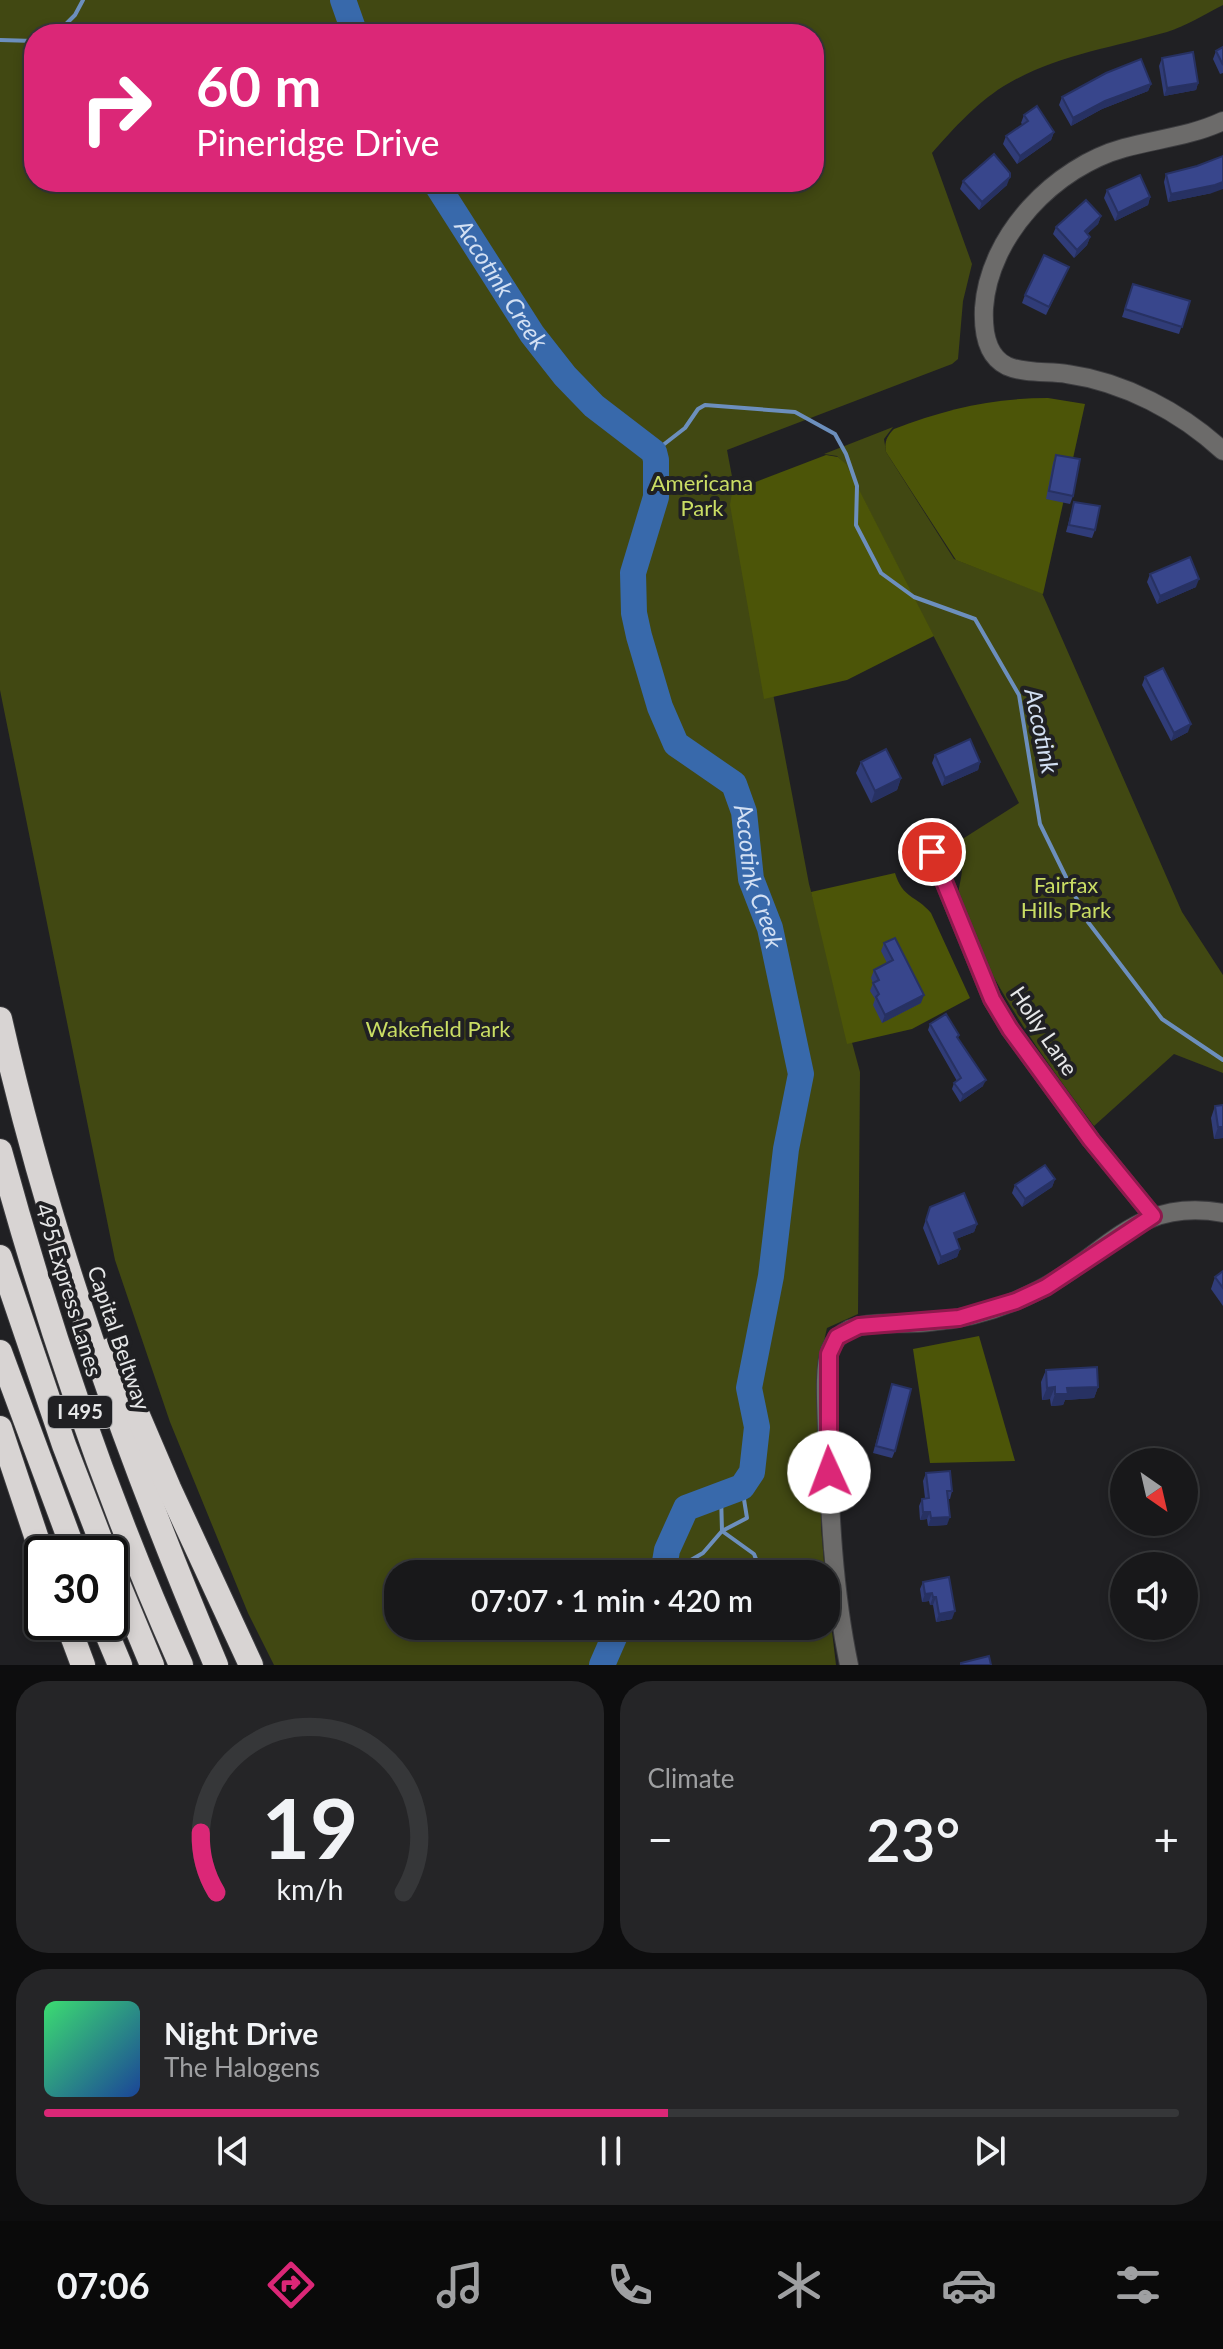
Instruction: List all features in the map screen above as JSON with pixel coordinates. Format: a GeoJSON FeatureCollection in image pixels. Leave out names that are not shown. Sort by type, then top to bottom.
{"type":"FeatureCollection","features":[{"type":"Feature","properties":{"kind":"highway","name":"Capital Beltway"},"geometry":{"type":"LineString","coordinates":[[0,1019],[45,1193],[112,1400],[216,1665]]}},
{"type":"Feature","properties":{"kind":"highway","name":"495 Express Lanes"},"geometry":{"type":"LineString","coordinates":[[0,1151],[76,1400],[106,1484],[181,1665]]}},
{"type":"Feature","properties":{"kind":"highway"},"geometry":{"type":"LineString","coordinates":[[45,1193],[169,1488],[251,1665]]}},
{"type":"Feature","properties":{"kind":"highway","name":"I 495"},"geometry":{"type":"LineString","coordinates":[[0,1257],[58,1431],[99,1536]]}},
{"type":"Feature","properties":{"kind":"highway","name":"I 495"},"geometry":{"type":"LineString","coordinates":[[0,1352],[68,1536]]}},
{"type":"Feature","properties":{"kind":"highway"},"geometry":{"type":"LineString","coordinates":[[0,1428],[36,1536]]}},
{"type":"Feature","properties":{"kind":"highway"},"geometry":{"type":"LineString","coordinates":[[128,1607],[152,1665]]}},
{"type":"Feature","properties":{"kind":"highway"},"geometry":{"type":"LineString","coordinates":[[74,1640],[83,1665]]}},
{"type":"Feature","properties":{"kind":"highway"},"geometry":{"type":"LineString","coordinates":[[110,1640],[120,1665]]}},
{"type":"Feature","properties":{"kind":"street"},"geometry":{"type":"LineString","coordinates":[[1223,121],[1099,156],[1053,185],[1033,204],[1008,238],[990,273],[985,293],[986,337],[997,358],[1007,366],[1068,374],[1130,392],[1187,422],[1223,451]]}},
{"type":"Feature","properties":{"kind":"street","name":"Holly Lane"},"geometry":{"type":"LineString","coordinates":[[932,852],[992,999],[1010,1029],[1091,1140],[1153,1216]]}},
{"type":"Feature","properties":{"kind":"street"},"geometry":{"type":"LineString","coordinates":[[849,1665],[831,1538],[828,1467],[829,1354],[837,1337],[859,1326],[959,1318],[1016,1301],[1046,1287],[1153,1216],[1193,1210],[1223,1213]]}},
{"type":"Feature","properties":{"kind":"green space","name":"Wakefield Park"},"geometry":{"type":"Polygon","coordinates":[[[0,0],[1223,0],[1223,5],[1174,29],[1028,73],[977,106],[932,153],[972,264],[963,301],[958,359],[952,364],[727,450],[809,884],[860,1072],[858,1314],[827,1328],[820,1358],[824,1560],[384,1560],[384,1640],[833,1640],[836,1665],[274,1665],[248,1613],[170,1422],[115,1260],[0,690],[0,0]]]}},
{"type":"Feature","properties":{"kind":"green space"},"geometry":{"type":"Polygon","coordinates":[[[1048,398],[1085,404],[1043,594],[956,560],[886,452],[885,445],[894,429],[932,416],[989,403],[1048,398]]]}},
{"type":"Feature","properties":{"kind":"green space","name":"Fairfax Hills Park"},"geometry":{"type":"Polygon","coordinates":[[[893,427],[884,439],[886,452],[954,559],[1042,593],[1182,912],[1223,975],[1223,1073],[1174,1054],[1094,1126],[1038,1049],[1004,995],[974,939],[960,903],[958,893],[962,867],[953,845],[1019,803],[846,465],[837,456],[824,454],[893,427]]]}},
{"type":"Feature","properties":{"kind":"green space"},"geometry":{"type":"Polygon","coordinates":[[[826,455],[838,457],[846,464],[934,636],[847,680],[764,699],[730,505],[732,493],[826,455]]]}},
{"type":"Feature","properties":{"kind":"green space"},"geometry":{"type":"Polygon","coordinates":[[[895,873],[902,888],[931,913],[970,998],[912,1029],[847,1044],[811,892],[895,873]]]}},
{"type":"Feature","properties":{"kind":"green space"},"geometry":{"type":"Polygon","coordinates":[[[979,1336],[1015,1461],[930,1463],[913,1349],[979,1336]]]}},
{"type":"Feature","properties":{"kind":"building"},"geometry":{"type":"Polygon","coordinates":[[[1223,47],[1223,65],[1216,51],[1223,47]]]}},
{"type":"Feature","properties":{"kind":"building"},"geometry":{"type":"Polygon","coordinates":[[[1193,52],[1198,83],[1167,88],[1162,58],[1193,52]]]}},
{"type":"Feature","properties":{"kind":"building"},"geometry":{"type":"Polygon","coordinates":[[[1141,59],[1151,84],[1105,101],[1073,118],[1062,97],[1106,73],[1141,59]]]}},
{"type":"Feature","properties":{"kind":"building"},"geometry":{"type":"Polygon","coordinates":[[[1037,106],[1054,132],[1020,156],[1006,136],[1028,121],[1024,115],[1037,106]]]}},
{"type":"Feature","properties":{"kind":"building"},"geometry":{"type":"Polygon","coordinates":[[[994,154],[1010,177],[982,202],[963,181],[994,154]]]}},
{"type":"Feature","properties":{"kind":"building"},"geometry":{"type":"Polygon","coordinates":[[[1223,156],[1223,182],[1171,194],[1166,174],[1223,156]]]}},
{"type":"Feature","properties":{"kind":"building"},"geometry":{"type":"Polygon","coordinates":[[[1140,175],[1150,197],[1118,213],[1107,190],[1140,175]]]}},
{"type":"Feature","properties":{"kind":"building"},"geometry":{"type":"Polygon","coordinates":[[[1086,200],[1101,216],[1085,231],[1090,237],[1077,250],[1056,227],[1086,200]]]}},
{"type":"Feature","properties":{"kind":"building"},"geometry":{"type":"Polygon","coordinates":[[[1044,255],[1069,267],[1049,307],[1025,295],[1044,255]]]}},
{"type":"Feature","properties":{"kind":"building"},"geometry":{"type":"Polygon","coordinates":[[[1133,284],[1190,301],[1182,327],[1125,309],[1133,284]]]}},
{"type":"Feature","properties":{"kind":"building"},"geometry":{"type":"Polygon","coordinates":[[[1056,455],[1080,459],[1073,496],[1049,491],[1056,455]]]}},
{"type":"Feature","properties":{"kind":"building"},"geometry":{"type":"Polygon","coordinates":[[[1074,502],[1100,506],[1095,530],[1069,525],[1074,502]]]}},
{"type":"Feature","properties":{"kind":"building"},"geometry":{"type":"Polygon","coordinates":[[[1190,557],[1199,579],[1160,596],[1150,574],[1190,557]]]}},
{"type":"Feature","properties":{"kind":"building"},"geometry":{"type":"Polygon","coordinates":[[[1163,668],[1191,724],[1174,733],[1145,677],[1163,668]]]}},
{"type":"Feature","properties":{"kind":"building"},"geometry":{"type":"Polygon","coordinates":[[[970,739],[980,762],[945,778],[935,755],[970,739]]]}},
{"type":"Feature","properties":{"kind":"building"},"geometry":{"type":"Polygon","coordinates":[[[886,749],[901,778],[875,791],[861,762],[886,749]]]}},
{"type":"Feature","properties":{"kind":"building"},"geometry":{"type":"Polygon","coordinates":[[[895,938],[924,995],[885,1015],[876,997],[879,994],[873,983],[879,980],[874,970],[893,960],[884,943],[895,938]]]}},
{"type":"Feature","properties":{"kind":"building"},"geometry":{"type":"Polygon","coordinates":[[[946,1014],[959,1035],[957,1037],[986,1080],[963,1095],[954,1083],[961,1078],[930,1024],[946,1014]]]}},
{"type":"Feature","properties":{"kind":"building"},"geometry":{"type":"Polygon","coordinates":[[[1223,1105],[1223,1127],[1218,1127],[1215,1106],[1223,1105]]]}},
{"type":"Feature","properties":{"kind":"building"},"geometry":{"type":"Polygon","coordinates":[[[1045,1165],[1055,1179],[1025,1199],[1015,1185],[1045,1165]]]}},
{"type":"Feature","properties":{"kind":"building"},"geometry":{"type":"Polygon","coordinates":[[[964,1193],[977,1224],[954,1233],[960,1249],[941,1257],[926,1220],[930,1207],[964,1193]]]}},
{"type":"Feature","properties":{"kind":"building"},"geometry":{"type":"Polygon","coordinates":[[[1223,1271],[1223,1288],[1215,1277],[1223,1271]]]}},
{"type":"Feature","properties":{"kind":"building"},"geometry":{"type":"Polygon","coordinates":[[[1097,1367],[1098,1387],[1067,1388],[1068,1394],[1055,1394],[1055,1387],[1047,1388],[1046,1370],[1097,1367]]]}},
{"type":"Feature","properties":{"kind":"building"},"geometry":{"type":"Polygon","coordinates":[[[892,1384],[911,1389],[895,1451],[876,1446],[892,1384]]]}},
{"type":"Feature","properties":{"kind":"building"},"geometry":{"type":"Polygon","coordinates":[[[950,1471],[952,1491],[947,1491],[950,1517],[931,1518],[930,1512],[923,1512],[922,1499],[929,1498],[926,1473],[950,1471]]]}},
{"type":"Feature","properties":{"kind":"building"},"geometry":{"type":"Polygon","coordinates":[[[949,1577],[955,1611],[939,1614],[936,1597],[932,1593],[925,1594],[923,1582],[949,1577]]]}},
{"type":"Feature","properties":{"kind":"building"},"geometry":{"type":"Polygon","coordinates":[[[989,1656],[991,1665],[961,1665],[961,1663],[989,1656]]]}},
{"type":"Feature","properties":{"kind":"waterway"},"geometry":{"type":"LineString","coordinates":[[66,24],[83,0]]}},
{"type":"Feature","properties":{"kind":"waterway","name":"Accotink Creek"},"geometry":{"type":"LineString","coordinates":[[343,0],[351,24]]}},
{"type":"Feature","properties":{"kind":"waterway"},"geometry":{"type":"LineString","coordinates":[[0,40],[24,41]]}},
{"type":"Feature","properties":{"kind":"waterway","name":"Accotink Creek"},"geometry":{"type":"LineString","coordinates":[[441,192],[532,334],[565,376],[594,406],[654,452],[656,497],[633,573],[634,613],[639,636],[660,707],[676,744],[734,784],[744,812],[751,879],[770,928],[801,1074],[786,1149],[771,1276],[749,1388],[757,1427],[752,1472],[742,1487],[686,1508],[665,1560]]}},
{"type":"Feature","properties":{"kind":"waterway","name":"Accotink"},"geometry":{"type":"LineString","coordinates":[[654,452],[685,428],[698,409],[705,405],[795,412],[835,434],[857,486],[856,525],[881,573],[914,597],[975,619],[1019,695],[1040,824],[1088,922],[1162,1019],[1223,1060]]}},
{"type":"Feature","properties":{"kind":"waterway","name":"Accotink Creek"},"geometry":{"type":"LineString","coordinates":[[691,1560],[703,1553],[722,1531],[747,1518],[742,1487]]}},
{"type":"Feature","properties":{"kind":"waterway","name":"Accotink Creek"},"geometry":{"type":"LineString","coordinates":[[721,1495],[722,1531],[754,1554],[756,1560]]}},
{"type":"Feature","properties":{"kind":"waterway","name":"Accotink Creek"},"geometry":{"type":"LineString","coordinates":[[602,1665],[613,1640]]}},
{"type":"Feature","properties":{"kind":"route"},"geometry":{"type":"LineString","coordinates":[[829,1472],[829,1354],[837,1337],[859,1326],[959,1318],[1016,1301],[1046,1287],[1153,1216],[1091,1140],[1010,1029],[992,999],[932,852]]}},
{"type":"Feature","properties":{"kind":"park label","name":"Americana Park"},"geometry":{"type":"Point","coordinates":[702,496]}}]}
